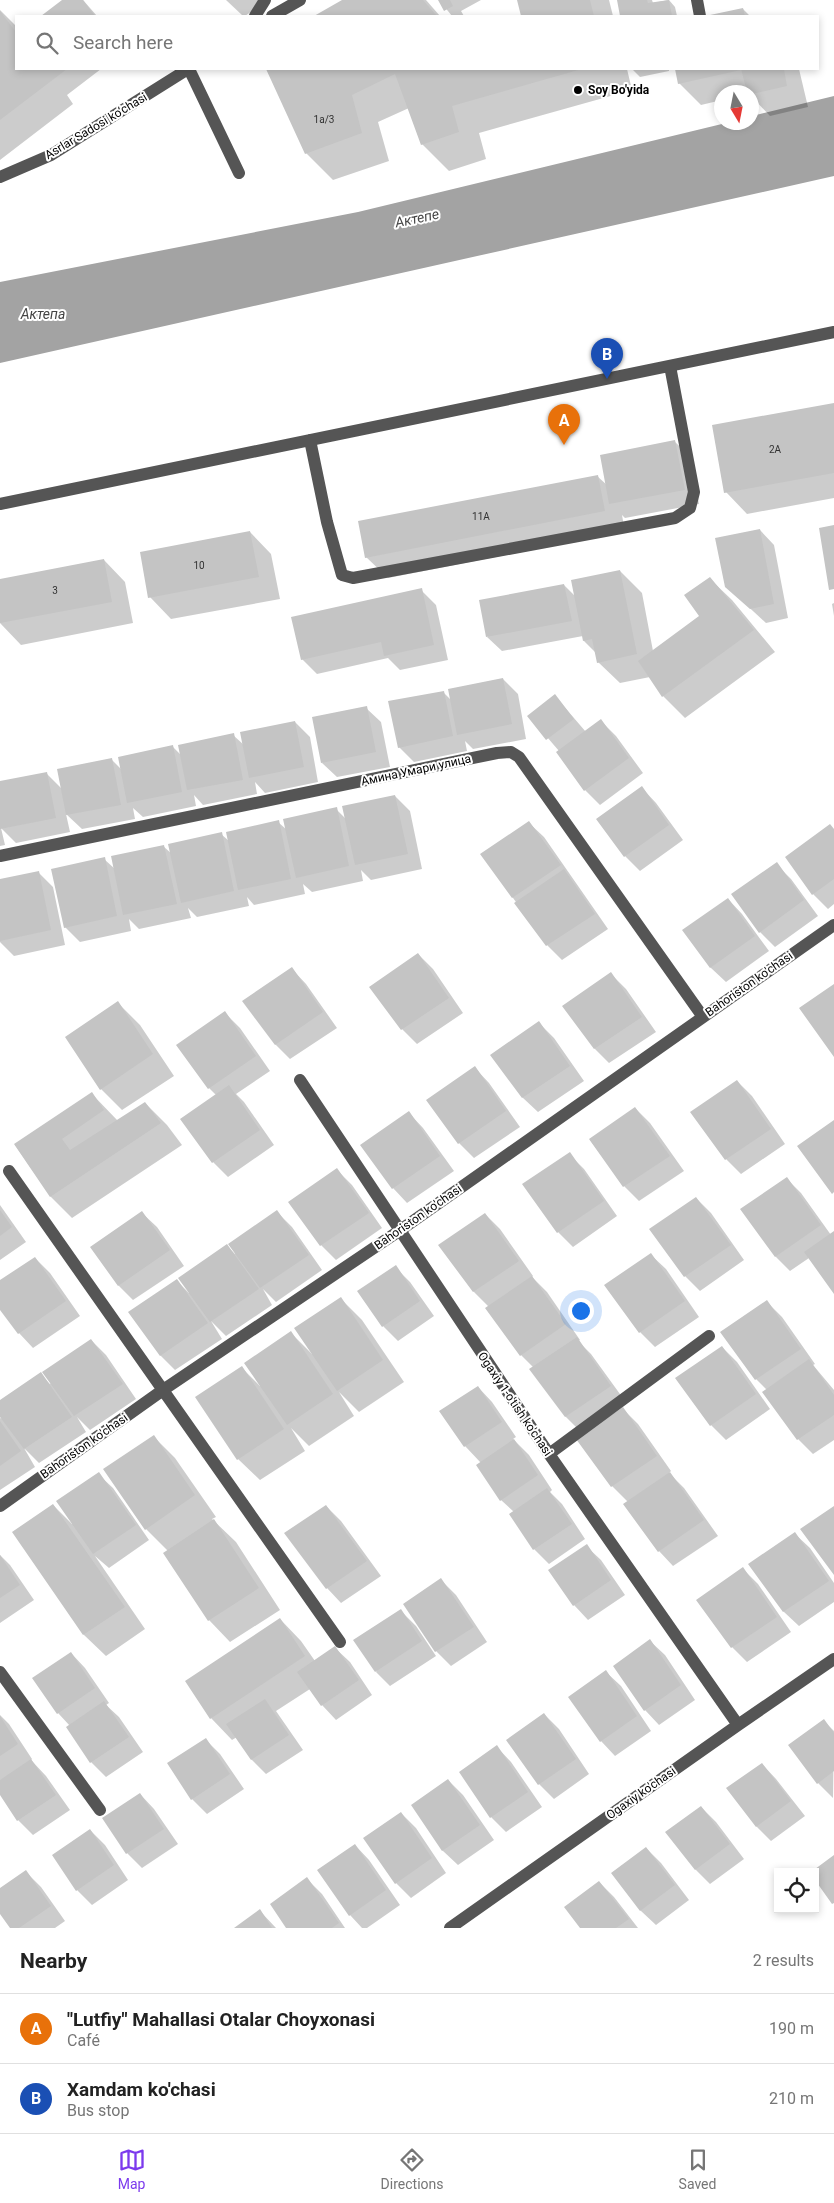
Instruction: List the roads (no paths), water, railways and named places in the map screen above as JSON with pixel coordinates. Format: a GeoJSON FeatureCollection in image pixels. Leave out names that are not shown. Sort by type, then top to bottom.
{"type":"FeatureCollection","features":[{"type":"Feature","properties":{"kind":"street"},"geometry":{"type":"LineString","coordinates":[[256,15],[264,0]]}},
{"type":"Feature","properties":{"kind":"street"},"geometry":{"type":"LineString","coordinates":[[274,15],[300,0]]}},
{"type":"Feature","properties":{"kind":"street"},"geometry":{"type":"LineString","coordinates":[[697,0],[700,15]]}},
{"type":"Feature","properties":{"kind":"street","name":"Asrlar Sadosi ko‘chasi"},"geometry":{"type":"LineString","coordinates":[[0,177],[51,155],[187,70]]}},
{"type":"Feature","properties":{"kind":"street"},"geometry":{"type":"LineString","coordinates":[[189,70],[239,173]]}},
{"type":"Feature","properties":{"kind":"street"},"geometry":{"type":"LineString","coordinates":[[0,504],[834,332]]}},
{"type":"Feature","properties":{"kind":"street"},"geometry":{"type":"LineString","coordinates":[[310,440],[327,522],[342,575],[353,578],[675,518],[690,508],[694,492],[670,366]]}},
{"type":"Feature","properties":{"kind":"street","name":"Амина Умари улица"},"geometry":{"type":"LineString","coordinates":[[0,856],[497,753],[511,752],[519,757],[703,1017]]}},
{"type":"Feature","properties":{"kind":"street","name":"Bahoriston ko'chasi"},"geometry":{"type":"LineString","coordinates":[[0,1506],[163,1390],[399,1231],[834,925]]}},
{"type":"Feature","properties":{"kind":"street","name":"Ogaxiy 1-o'tish ko'chasi"},"geometry":{"type":"LineString","coordinates":[[300,1080],[549,1454],[738,1725]]}},
{"type":"Feature","properties":{"kind":"street"},"geometry":{"type":"LineString","coordinates":[[9,1171],[340,1642]]}},
{"type":"Feature","properties":{"kind":"street"},"geometry":{"type":"LineString","coordinates":[[549,1454],[709,1336]]}},
{"type":"Feature","properties":{"kind":"street","name":"Ogaxiy ko'chasi"},"geometry":{"type":"LineString","coordinates":[[450,1928],[834,1659]]}},
{"type":"Feature","properties":{"kind":"street"},"geometry":{"type":"LineString","coordinates":[[0,1672],[100,1810]]}},
{"type":"Feature","properties":{"kind":"water","name":"Актепа"},"geometry":{"type":"Polygon","coordinates":[[[834,96],[834,176],[0,363],[0,282],[358,212],[714,126],[714,130],[759,130],[759,114],[834,96]]]}},
{"type":"Feature","properties":{"kind":"place","name":"Soy Bo'yida"},"geometry":{"type":"Point","coordinates":[578,90]}},
{"type":"Feature","properties":{"kind":"place","name":"Xamdam ko'chasi"},"geometry":{"type":"Point","coordinates":[607,379]}},
{"type":"Feature","properties":{"kind":"place","name":"\"Lutfiy\" Mahallasi Otalar Choyxonasi"},"geometry":{"type":"Point","coordinates":[564,445]}},
{"type":"Feature","properties":{"kind":"water label","name":"Актепе"},"geometry":{"type":"Point","coordinates":[417,218]}}]}
